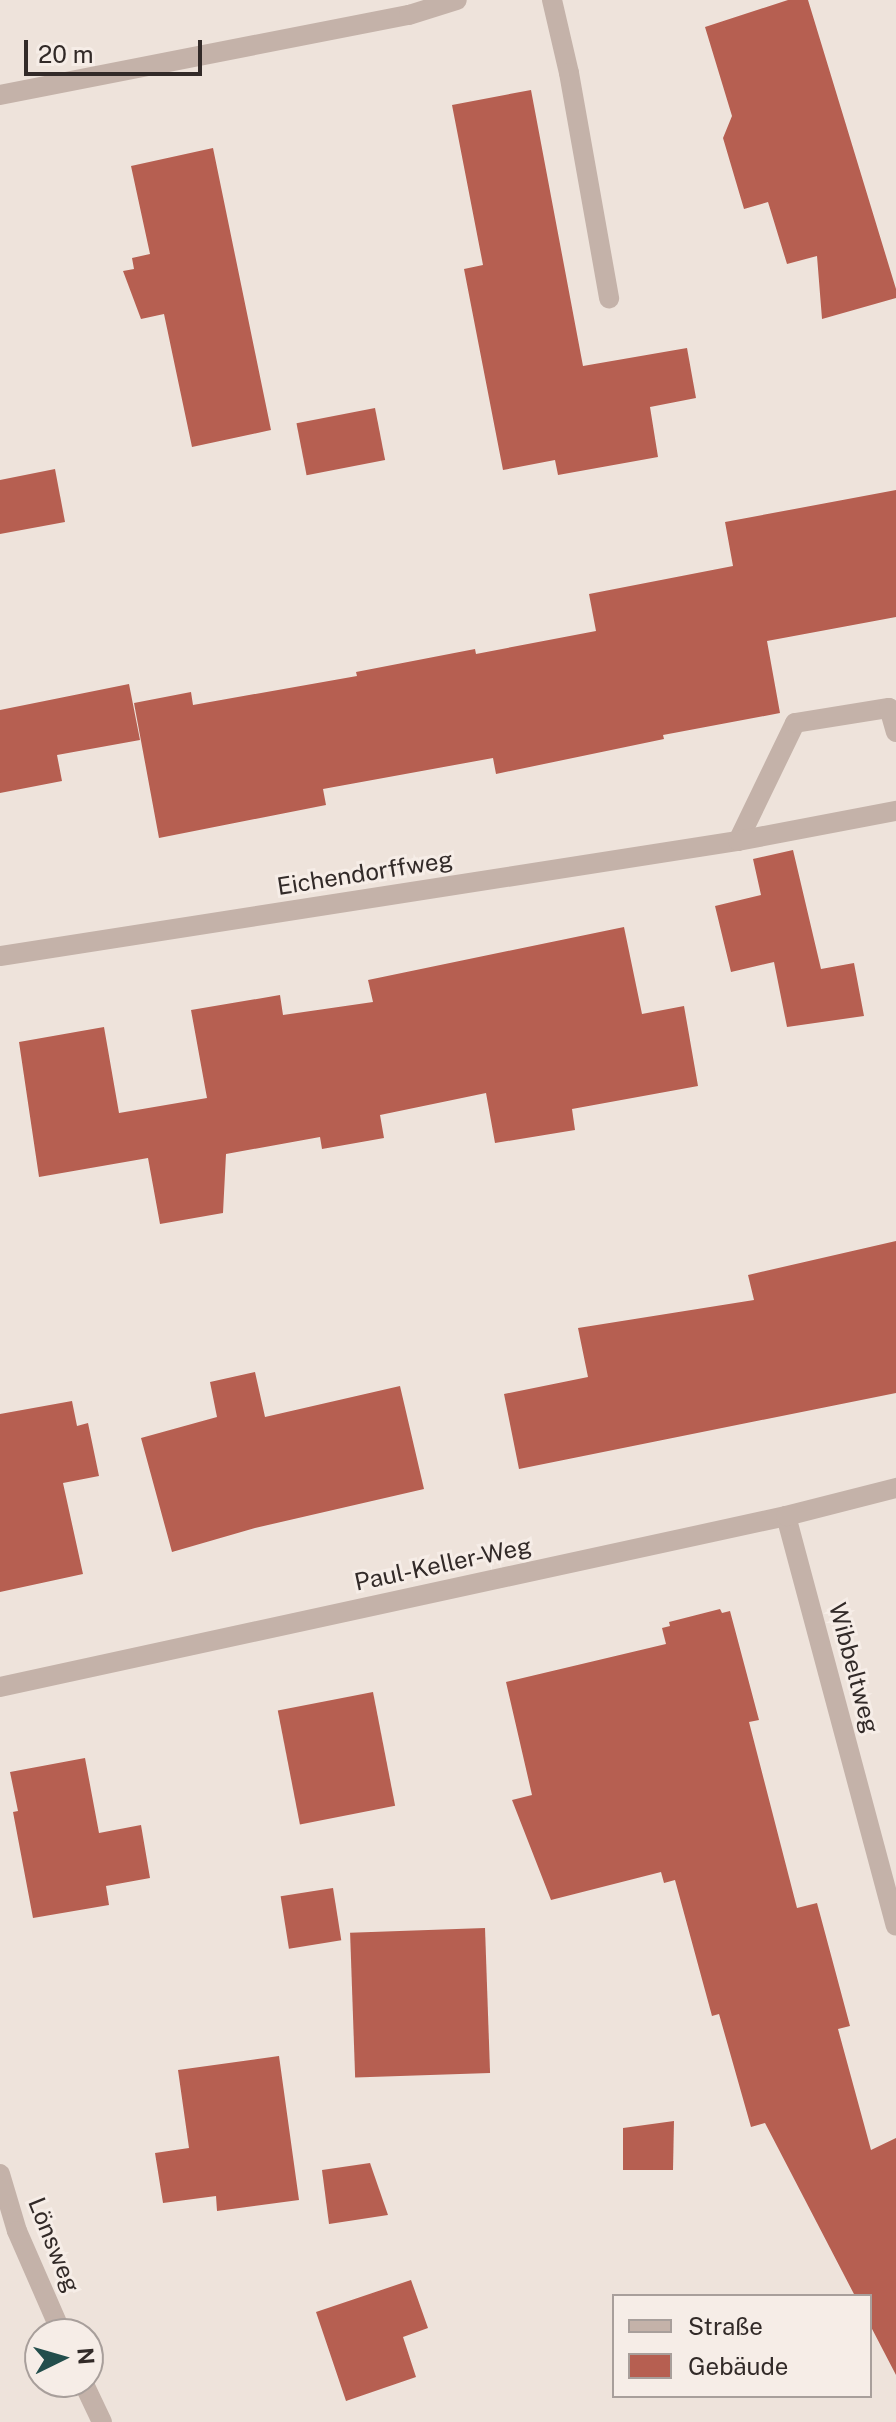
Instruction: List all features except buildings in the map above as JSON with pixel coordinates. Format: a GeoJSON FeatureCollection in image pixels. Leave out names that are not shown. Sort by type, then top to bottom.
{"type":"FeatureCollection","features":[{"type":"Feature","properties":{"kind":"street"},"geometry":{"type":"LineString","coordinates":[[0,95],[409,15],[457,0]]}},
{"type":"Feature","properties":{"kind":"street"},"geometry":{"type":"LineString","coordinates":[[552,0],[569,73],[609,298]]}},
{"type":"Feature","properties":{"kind":"street"},"geometry":{"type":"LineString","coordinates":[[738,841],[795,723],[889,708],[896,732]]}},
{"type":"Feature","properties":{"kind":"street","name":"Eichendorffweg"},"geometry":{"type":"LineString","coordinates":[[0,956],[738,841],[896,811]]}},
{"type":"Feature","properties":{"kind":"street","name":"Paul-Keller-Weg"},"geometry":{"type":"LineString","coordinates":[[0,1687],[786,1516],[896,1488]]}},
{"type":"Feature","properties":{"kind":"street","name":"Wibbeltweg"},"geometry":{"type":"LineString","coordinates":[[786,1516],[896,1926]]}},
{"type":"Feature","properties":{"kind":"street","name":"Lönsweg"},"geometry":{"type":"LineString","coordinates":[[0,2174],[17,2231],[55,2318]]}},
{"type":"Feature","properties":{"kind":"street"},"geometry":{"type":"LineString","coordinates":[[90,2398],[99,2421]]}}]}
